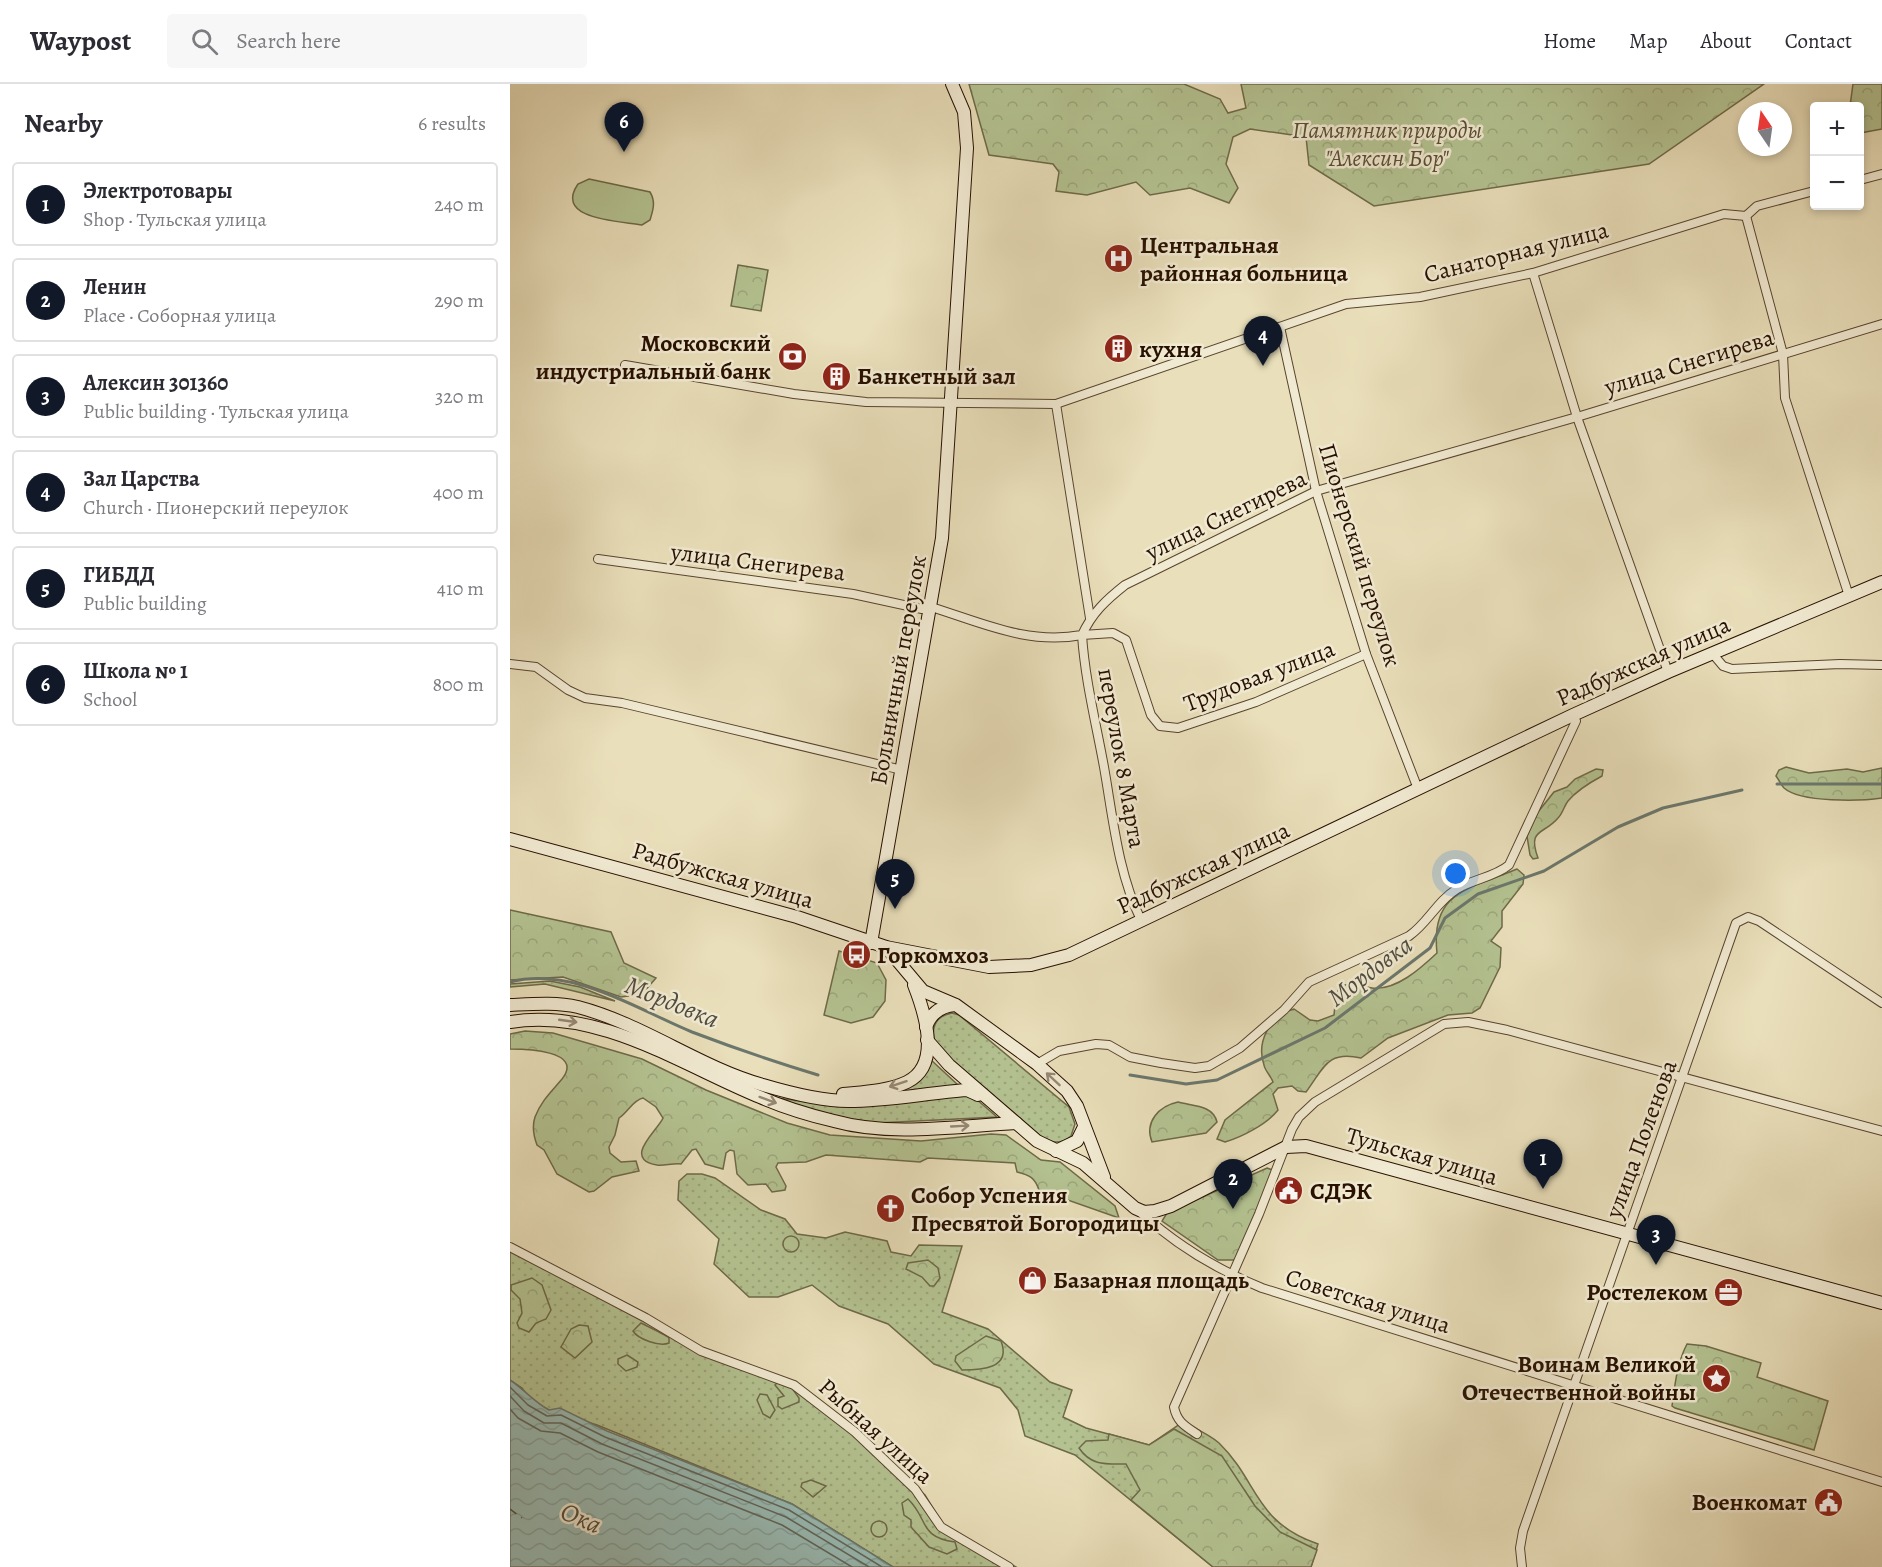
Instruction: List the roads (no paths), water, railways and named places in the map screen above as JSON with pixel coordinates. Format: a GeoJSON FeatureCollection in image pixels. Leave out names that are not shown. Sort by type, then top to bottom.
{"type":"FeatureCollection","features":[{"type":"Feature","properties":{"kind":"main road","name":"Больничный переулок"},"geometry":{"type":"LineString","coordinates":[[871,943],[942,538],[967,142],[964,112],[952,84]]}},
{"type":"Feature","properties":{"kind":"main road","name":"Радбужская улица"},"geometry":{"type":"LineString","coordinates":[[510,839],[797,917],[886,947],[989,967],[1031,965],[1069,955],[1573,715],[1712,653],[1882,582]]}},
{"type":"Feature","properties":{"kind":"main road"},"geometry":{"type":"LineString","coordinates":[[886,947],[929,995],[956,1005],[1037,1064],[1072,1099],[1077,1106],[1106,1182]]}},
{"type":"Feature","properties":{"kind":"main road"},"geometry":{"type":"LineString","coordinates":[[789,1090],[843,1094],[907,1082],[918,1074],[923,1064],[927,1040],[926,1026],[923,1007],[911,976]]}},
{"type":"Feature","properties":{"kind":"main road"},"geometry":{"type":"LineString","coordinates":[[510,1005],[540,1003],[577,1007],[616,1020],[733,1075],[820,1098],[848,1101],[967,1090],[985,1097]]}},
{"type":"Feature","properties":{"kind":"main road"},"geometry":{"type":"LineString","coordinates":[[926,1026],[929,1019],[939,1009],[956,1005]]}},
{"type":"Feature","properties":{"kind":"main road"},"geometry":{"type":"LineString","coordinates":[[510,1023],[539,1018],[573,1021],[613,1033],[760,1098],[837,1122],[900,1128],[1016,1123]]}},
{"type":"Feature","properties":{"kind":"main road"},"geometry":{"type":"LineString","coordinates":[[927,1040],[949,1065],[1037,1141],[1083,1163],[1136,1208]]}},
{"type":"Feature","properties":{"kind":"main road"},"geometry":{"type":"LineString","coordinates":[[1056,1151],[1077,1141],[1084,1127]]}},
{"type":"Feature","properties":{"kind":"main road","name":"Тульская улица"},"geometry":{"type":"LineString","coordinates":[[1136,1208],[1144,1212],[1171,1206],[1286,1147],[1306,1146],[1882,1303]]}},
{"type":"Feature","properties":{"kind":"street"},"geometry":{"type":"LineString","coordinates":[[1864,179],[1882,174]]}},
{"type":"Feature","properties":{"kind":"street","name":"Санаторная улица"},"geometry":{"type":"LineString","coordinates":[[625,365],[834,399],[1056,404],[1346,304],[1420,297],[1533,273],[1724,214],[1746,216],[1757,206],[1810,192]]}},
{"type":"Feature","properties":{"kind":"street"},"geometry":{"type":"LineString","coordinates":[[1746,216],[1783,354],[1785,398],[1849,596]]}},
{"type":"Feature","properties":{"kind":"street"},"geometry":{"type":"LineString","coordinates":[[1533,273],[1577,417],[1668,672]]}},
{"type":"Feature","properties":{"kind":"street","name":"улица Снегирева"},"geometry":{"type":"LineString","coordinates":[[598,559],[853,594],[922,609],[931,607],[1030,638],[1051,639],[1082,635],[1090,618],[1102,604],[1125,585],[1316,491],[1577,417],[1882,324]]}},
{"type":"Feature","properties":{"kind":"street","name":"Пионерский переулок"},"geometry":{"type":"LineString","coordinates":[[1280,327],[1316,491],[1366,654],[1418,789]]}},
{"type":"Feature","properties":{"kind":"street"},"geometry":{"type":"LineString","coordinates":[[1056,404],[1090,618]]}},
{"type":"Feature","properties":{"kind":"street","name":"Трудовая улица"},"geometry":{"type":"LineString","coordinates":[[1082,635],[1113,633],[1126,640],[1150,715],[1160,726],[1179,728],[1256,702],[1366,654]]}},
{"type":"Feature","properties":{"kind":"street","name":"переулок 8 Марта"},"geometry":{"type":"LineString","coordinates":[[1082,635],[1086,681],[1121,862],[1130,897],[1141,920]]}},
{"type":"Feature","properties":{"kind":"street"},"geometry":{"type":"LineString","coordinates":[[1712,653],[1723,666],[1732,669],[1840,664],[1882,665]]}},
{"type":"Feature","properties":{"kind":"street"},"geometry":{"type":"LineString","coordinates":[[510,664],[536,667],[568,690],[585,698],[622,704],[902,770]]}},
{"type":"Feature","properties":{"kind":"street"},"geometry":{"type":"LineString","coordinates":[[1037,1064],[1059,1051],[1096,1044],[1109,1046],[1130,1057],[1177,1066],[1209,1066],[1225,1059],[1284,1010],[1309,982],[1408,936],[1418,930],[1441,902],[1456,889],[1503,871],[1509,865],[1576,721],[1573,715]]}},
{"type":"Feature","properties":{"kind":"street","name":"улица Поленова"},"geometry":{"type":"LineString","coordinates":[[1522,1567],[1520,1548],[1523,1531],[1736,923],[1741,918],[1748,917],[1759,921],[1882,1003]]}},
{"type":"Feature","properties":{"kind":"street"},"geometry":{"type":"LineString","coordinates":[[1197,1434],[1176,1417],[1174,1407],[1178,1394],[1232,1276],[1299,1117],[1315,1102],[1444,1024],[1467,1022],[1507,1030],[1592,1055],[1618,1058],[1683,1079],[1882,1131]]}},
{"type":"Feature","properties":{"kind":"street","name":"Советская улица"},"geometry":{"type":"LineString","coordinates":[[1136,1208],[1160,1229],[1232,1276],[1296,1300],[1882,1482]]}},
{"type":"Feature","properties":{"kind":"street","name":"Рыбная улица"},"geometry":{"type":"LineString","coordinates":[[510,1247],[646,1318],[701,1351],[794,1385],[855,1432],[907,1481],[923,1498],[941,1527],[1009,1567]]}},
{"type":"Feature","properties":{"kind":"water","name":"Ока"},"geometry":{"type":"Polygon","coordinates":[[[510,1380],[549,1410],[560,1408],[607,1431],[792,1504],[893,1567],[510,1567],[510,1380]]]}},
{"type":"Feature","properties":{"kind":"waterway","name":"Мордовка"},"geometry":{"type":"LineString","coordinates":[[1777,784],[1882,784]]}},
{"type":"Feature","properties":{"kind":"waterway","name":"Мордовка"},"geometry":{"type":"LineString","coordinates":[[1130,1075],[1186,1084],[1217,1080],[1325,1028],[1430,948],[1445,918],[1478,894],[1544,871],[1618,827],[1663,808],[1742,790]]}},
{"type":"Feature","properties":{"kind":"waterway","name":"Мордовка"},"geometry":{"type":"LineString","coordinates":[[510,982],[534,979],[557,980],[581,985],[604,992],[692,1032],[818,1075]]}},
{"type":"Feature","properties":{"kind":"place","name":"Школа № 1"},"geometry":{"type":"Point","coordinates":[624,152]}},
{"type":"Feature","properties":{"kind":"place","name":"Центральная районная больница"},"geometry":{"type":"Point","coordinates":[1119,259]}},
{"type":"Feature","properties":{"kind":"place","name":"кухня"},"geometry":{"type":"Point","coordinates":[1118,349]}},
{"type":"Feature","properties":{"kind":"place","name":"Московский индустриальный банк"},"geometry":{"type":"Point","coordinates":[792,357]}},
{"type":"Feature","properties":{"kind":"place","name":"Зал Царства"},"geometry":{"type":"Point","coordinates":[1263,366]}},
{"type":"Feature","properties":{"kind":"place","name":"Банкетный зал"},"geometry":{"type":"Point","coordinates":[836,376]}},
{"type":"Feature","properties":{"kind":"place","name":"ГИБДД"},"geometry":{"type":"Point","coordinates":[895,909]}},
{"type":"Feature","properties":{"kind":"place","name":"Горкомхоз"},"geometry":{"type":"Point","coordinates":[856,955]}},
{"type":"Feature","properties":{"kind":"place","name":"Электротовары"},"geometry":{"type":"Point","coordinates":[1543,1189]}},
{"type":"Feature","properties":{"kind":"place","name":"СДЭК"},"geometry":{"type":"Point","coordinates":[1289,1191]}},
{"type":"Feature","properties":{"kind":"place","name":"Собор Успения Пресвятой Богородицы"},"geometry":{"type":"Point","coordinates":[890,1209]}},
{"type":"Feature","properties":{"kind":"place","name":"Ленин"},"geometry":{"type":"Point","coordinates":[1233,1209]}},
{"type":"Feature","properties":{"kind":"place","name":"Алексин 301360"},"geometry":{"type":"Point","coordinates":[1656,1265]}},
{"type":"Feature","properties":{"kind":"place","name":"Базарная площадь"},"geometry":{"type":"Point","coordinates":[1032,1280]}},
{"type":"Feature","properties":{"kind":"place","name":"Ростелеком"},"geometry":{"type":"Point","coordinates":[1729,1292]}},
{"type":"Feature","properties":{"kind":"place","name":"Воинам Великой Отечественной войны"},"geometry":{"type":"Point","coordinates":[1717,1378]}},
{"type":"Feature","properties":{"kind":"place","name":"Военкомат"},"geometry":{"type":"Point","coordinates":[1828,1502]}},
{"type":"Feature","properties":{"kind":"park label","name":"Памятник природы \"Алексин Бор\""},"geometry":{"type":"Point","coordinates":[1387,144]}}]}
